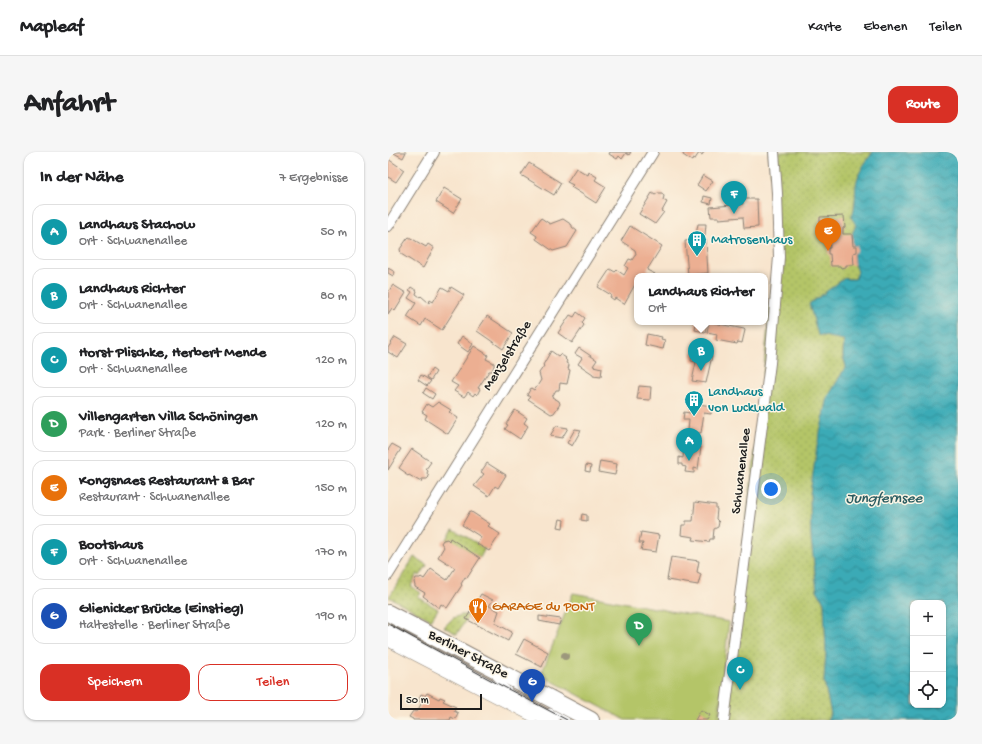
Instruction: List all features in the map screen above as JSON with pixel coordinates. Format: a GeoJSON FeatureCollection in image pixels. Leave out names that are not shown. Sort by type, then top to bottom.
{"type":"FeatureCollection","features":[{"type":"Feature","properties":{"kind":"main road","name":"Berliner Straße"},"geometry":{"type":"LineString","coordinates":[[388,613],[591,720]]}},
{"type":"Feature","properties":{"kind":"main road","name":"Berliner Straße"},"geometry":{"type":"LineString","coordinates":[[388,633],[549,715]]}},
{"type":"Feature","properties":{"kind":"street"},"geometry":{"type":"LineString","coordinates":[[388,226],[434,152]]}},
{"type":"Feature","properties":{"kind":"street","name":"Menzelstraße"},"geometry":{"type":"LineString","coordinates":[[388,575],[653,152]]}},
{"type":"Feature","properties":{"kind":"street","name":"Schwanenallee"},"geometry":{"type":"LineString","coordinates":[[724,720],[770,363],[779,264],[774,152]]}},
{"type":"Feature","properties":{"kind":"lane"},"geometry":{"type":"LineString","coordinates":[[388,644],[534,720]]}},
{"type":"Feature","properties":{"kind":"lane"},"geometry":{"type":"LineString","coordinates":[[476,659],[508,689],[515,693]]}},
{"type":"Feature","properties":{"kind":"lane"},"geometry":{"type":"LineString","coordinates":[[549,715],[567,720]]}},
{"type":"Feature","properties":{"kind":"green space"},"geometry":{"type":"Polygon","coordinates":[[[769,152],[873,152],[863,167],[854,205],[856,226],[852,234],[854,265],[859,271],[855,279],[847,279],[846,277],[843,356],[846,367],[828,397],[810,494],[811,538],[817,590],[824,602],[826,652],[824,681],[831,714],[827,720],[718,720],[722,673],[726,674],[756,445],[777,236],[769,152]]]}},
{"type":"Feature","properties":{"kind":"green space"},"geometry":{"type":"Polygon","coordinates":[[[453,529],[485,548],[480,558],[450,539],[449,541],[447,539],[453,529]]]}},
{"type":"Feature","properties":{"kind":"green space"},"geometry":{"type":"Polygon","coordinates":[[[414,557],[427,565],[420,576],[417,574],[411,586],[421,593],[418,597],[438,609],[431,620],[389,597],[414,557]]]}},
{"type":"Feature","properties":{"kind":"green space"},"geometry":{"type":"Polygon","coordinates":[[[573,593],[729,622],[718,720],[707,720],[709,715],[695,720],[625,720],[541,675],[573,593]]]}},
{"type":"Feature","properties":{"kind":"green space"},"geometry":{"type":"Polygon","coordinates":[[[461,615],[469,615],[457,634],[444,627],[453,618],[461,615]]]}},
{"type":"Feature","properties":{"kind":"water","name":"Jungfernsee"},"geometry":{"type":"Polygon","coordinates":[[[873,152],[958,152],[958,720],[827,720],[831,714],[824,681],[826,652],[824,602],[817,590],[811,538],[810,494],[817,446],[828,397],[846,366],[843,356],[844,340],[818,335],[809,304],[846,277],[847,279],[855,279],[858,271],[854,265],[852,234],[856,225],[851,217],[854,208],[858,177],[862,167],[873,152]]]}},
{"type":"Feature","properties":{"kind":"building"},"geometry":{"type":"Polygon","coordinates":[[[392,152],[406,152],[403,158],[392,152]]]}},
{"type":"Feature","properties":{"kind":"building"},"geometry":{"type":"Polygon","coordinates":[[[610,152],[631,152],[629,155],[626,153],[622,159],[619,156],[617,159],[609,154],[610,152]]]}},
{"type":"Feature","properties":{"kind":"building"},"geometry":{"type":"Polygon","coordinates":[[[684,152],[704,152],[702,155],[699,153],[695,159],[693,158],[692,161],[683,155],[684,152]]]}},
{"type":"Feature","properties":{"kind":"building"},"geometry":{"type":"Polygon","coordinates":[[[388,159],[404,170],[396,182],[388,177],[388,159]]]}},
{"type":"Feature","properties":{"kind":"building"},"geometry":{"type":"Polygon","coordinates":[[[529,163],[561,183],[554,195],[521,175],[529,163]]]}},
{"type":"Feature","properties":{"kind":"building"},"geometry":{"type":"Polygon","coordinates":[[[576,168],[588,175],[589,172],[597,177],[595,180],[606,187],[596,203],[571,187],[573,185],[567,182],[576,168]]]}},
{"type":"Feature","properties":{"kind":"building"},"geometry":{"type":"Polygon","coordinates":[[[703,175],[713,181],[706,191],[697,185],[703,175]]]}},
{"type":"Feature","properties":{"kind":"building"},"geometry":{"type":"Polygon","coordinates":[[[444,188],[462,199],[453,213],[436,202],[444,188]]]}},
{"type":"Feature","properties":{"kind":"building"},"geometry":{"type":"Polygon","coordinates":[[[652,193],[655,195],[662,193],[664,196],[663,200],[667,202],[662,211],[664,212],[655,224],[639,214],[652,193]]]}},
{"type":"Feature","properties":{"kind":"building"},"geometry":{"type":"Polygon","coordinates":[[[704,196],[712,198],[711,204],[703,202],[704,196]]]}},
{"type":"Feature","properties":{"kind":"building"},"geometry":{"type":"Polygon","coordinates":[[[742,199],[757,199],[758,227],[744,228],[743,217],[719,219],[719,217],[711,217],[710,207],[743,204],[742,199]]]}},
{"type":"Feature","properties":{"kind":"building"},"geometry":{"type":"Polygon","coordinates":[[[844,216],[845,227],[843,228],[843,234],[852,234],[853,246],[857,246],[857,252],[853,253],[854,265],[846,265],[846,267],[841,268],[840,266],[831,266],[830,254],[828,254],[828,248],[830,248],[829,235],[838,234],[838,228],[820,229],[820,217],[844,216]]]}},
{"type":"Feature","properties":{"kind":"building"},"geometry":{"type":"Polygon","coordinates":[[[541,218],[550,224],[563,219],[572,225],[572,227],[577,231],[567,247],[553,251],[536,239],[537,236],[531,232],[541,218]]]}},
{"type":"Feature","properties":{"kind":"building"},"geometry":{"type":"Polygon","coordinates":[[[698,224],[706,224],[705,235],[696,235],[698,224]]]}},
{"type":"Feature","properties":{"kind":"building"},"geometry":{"type":"Polygon","coordinates":[[[630,226],[662,246],[647,270],[653,273],[634,273],[634,286],[624,304],[615,298],[614,300],[610,297],[611,295],[598,287],[610,269],[615,272],[617,270],[624,275],[628,268],[625,266],[629,259],[632,260],[636,254],[635,250],[621,241],[630,226]]]}},
{"type":"Feature","properties":{"kind":"building"},"geometry":{"type":"Polygon","coordinates":[[[409,237],[426,247],[428,244],[434,248],[423,268],[401,254],[400,249],[409,237]]]}},
{"type":"Feature","properties":{"kind":"building","name":"Matrosenhaus"},"geometry":{"type":"Polygon","coordinates":[[[706,240],[708,273],[688,273],[685,241],[706,240]]]}},
{"type":"Feature","properties":{"kind":"building"},"geometry":{"type":"Polygon","coordinates":[[[388,268],[395,272],[393,276],[388,273],[388,268]]]}},
{"type":"Feature","properties":{"kind":"building"},"geometry":{"type":"Polygon","coordinates":[[[393,285],[406,293],[395,311],[392,308],[388,314],[388,292],[393,285]]]}},
{"type":"Feature","properties":{"kind":"building"},"geometry":{"type":"Polygon","coordinates":[[[411,287],[417,291],[416,294],[420,297],[421,296],[429,303],[430,300],[433,302],[442,287],[449,291],[451,287],[464,295],[442,330],[425,319],[421,326],[407,317],[416,303],[408,298],[412,292],[409,290],[411,287]]]}},
{"type":"Feature","properties":{"kind":"building"},"geometry":{"type":"Polygon","coordinates":[[[577,312],[585,318],[582,323],[584,325],[572,343],[558,333],[570,315],[574,317],[577,312]]]}},
{"type":"Feature","properties":{"kind":"building"},"geometry":{"type":"Polygon","coordinates":[[[487,316],[513,333],[503,349],[477,331],[487,316]]]}},
{"type":"Feature","properties":{"kind":"building"},"geometry":{"type":"Polygon","coordinates":[[[696,325],[706,325],[705,332],[695,330],[696,325]]]}},
{"type":"Feature","properties":{"kind":"building"},"geometry":{"type":"Polygon","coordinates":[[[708,325],[724,325],[745,330],[742,343],[738,342],[737,344],[716,340],[717,334],[707,332],[708,325]]]}},
{"type":"Feature","properties":{"kind":"building"},"geometry":{"type":"Polygon","coordinates":[[[647,334],[662,337],[661,339],[665,340],[663,349],[645,345],[647,334]]]}},
{"type":"Feature","properties":{"kind":"building"},"geometry":{"type":"Polygon","coordinates":[[[462,336],[473,344],[468,352],[457,344],[462,336]]]}},
{"type":"Feature","properties":{"kind":"building"},"geometry":{"type":"Polygon","coordinates":[[[395,337],[407,344],[398,358],[388,352],[388,348],[395,337]]]}},
{"type":"Feature","properties":{"kind":"building"},"geometry":{"type":"Polygon","coordinates":[[[474,346],[488,355],[486,359],[494,363],[494,366],[492,371],[489,371],[478,388],[480,389],[477,395],[475,393],[473,396],[468,392],[464,397],[454,391],[458,386],[451,382],[474,346]]]}},
{"type":"Feature","properties":{"kind":"building"},"geometry":{"type":"Polygon","coordinates":[[[579,348],[597,360],[593,366],[602,368],[601,377],[593,376],[593,374],[578,364],[582,358],[575,354],[579,348]]]}},
{"type":"Feature","properties":{"kind":"building"},"geometry":{"type":"Polygon","coordinates":[[[551,351],[558,356],[560,354],[566,358],[566,363],[569,365],[568,369],[570,370],[567,384],[560,383],[559,390],[556,390],[552,397],[559,401],[560,404],[554,413],[551,414],[528,399],[530,397],[527,395],[531,388],[534,390],[541,380],[539,373],[551,351]]]}},
{"type":"Feature","properties":{"kind":"building"},"geometry":{"type":"Polygon","coordinates":[[[692,352],[712,356],[706,383],[692,381],[696,362],[691,361],[692,352]]]}},
{"type":"Feature","properties":{"kind":"building"},"geometry":{"type":"Polygon","coordinates":[[[432,369],[436,372],[431,380],[427,377],[432,369]]]}},
{"type":"Feature","properties":{"kind":"building"},"geometry":{"type":"Polygon","coordinates":[[[421,375],[431,381],[427,386],[418,380],[421,375]]]}},
{"type":"Feature","properties":{"kind":"building"},"geometry":{"type":"Polygon","coordinates":[[[639,386],[651,387],[650,400],[637,399],[639,386]]]}},
{"type":"Feature","properties":{"kind":"building"},"geometry":{"type":"Polygon","coordinates":[[[426,388],[435,394],[432,399],[423,393],[426,388]]]}},
{"type":"Feature","properties":{"kind":"building"},"geometry":{"type":"Polygon","coordinates":[[[438,402],[451,410],[449,412],[458,418],[448,434],[425,419],[427,415],[422,412],[427,404],[432,407],[438,402]]]}},
{"type":"Feature","properties":{"kind":"building","name":"Landhaus von Luckwald"},"geometry":{"type":"Polygon","coordinates":[[[691,403],[712,406],[711,414],[704,413],[701,433],[688,431],[689,420],[683,420],[684,412],[690,413],[691,403]]]}},
{"type":"Feature","properties":{"kind":"building"},"geometry":{"type":"Polygon","coordinates":[[[515,410],[527,418],[524,423],[528,426],[520,439],[505,429],[508,425],[506,424],[515,410]]]}},
{"type":"Feature","properties":{"kind":"building"},"geometry":{"type":"Polygon","coordinates":[[[556,426],[568,428],[562,438],[550,436],[556,426]]]}},
{"type":"Feature","properties":{"kind":"building"},"geometry":{"type":"Polygon","coordinates":[[[575,429],[581,430],[572,446],[567,443],[575,429]]]}},
{"type":"Feature","properties":{"kind":"building"},"geometry":{"type":"Polygon","coordinates":[[[392,444],[401,449],[388,470],[388,450],[392,444]]]}},
{"type":"Feature","properties":{"kind":"building"},"geometry":{"type":"Polygon","coordinates":[[[684,445],[701,447],[698,469],[694,468],[694,473],[685,472],[686,467],[679,464],[679,457],[683,458],[684,445]]]}},
{"type":"Feature","properties":{"kind":"building"},"geometry":{"type":"Polygon","coordinates":[[[412,449],[431,462],[426,469],[429,477],[427,479],[422,479],[421,482],[409,475],[408,476],[399,468],[412,449]]]}},
{"type":"Feature","properties":{"kind":"building"},"geometry":{"type":"Polygon","coordinates":[[[600,461],[617,464],[615,475],[598,472],[600,461]]]}},
{"type":"Feature","properties":{"kind":"building"},"geometry":{"type":"Polygon","coordinates":[[[487,463],[506,475],[498,488],[495,486],[489,496],[474,486],[484,474],[481,472],[487,463]]]}},
{"type":"Feature","properties":{"kind":"building"},"geometry":{"type":"Polygon","coordinates":[[[586,465],[591,466],[590,472],[585,471],[586,465]]]}},
{"type":"Feature","properties":{"kind":"building"},"geometry":{"type":"Polygon","coordinates":[[[695,502],[716,505],[716,519],[719,522],[718,527],[714,529],[713,539],[710,539],[709,542],[693,540],[694,537],[681,535],[682,525],[686,525],[686,521],[693,521],[695,502]]]}},
{"type":"Feature","properties":{"kind":"building"},"geometry":{"type":"Polygon","coordinates":[[[470,511],[490,524],[488,526],[500,534],[489,551],[477,544],[481,537],[462,525],[470,511]]]}},
{"type":"Feature","properties":{"kind":"building"},"geometry":{"type":"Polygon","coordinates":[[[582,514],[587,515],[587,521],[581,520],[582,514]]]}},
{"type":"Feature","properties":{"kind":"building"},"geometry":{"type":"Polygon","coordinates":[[[560,519],[564,520],[563,528],[558,527],[560,519]]]}},
{"type":"Feature","properties":{"kind":"building"},"geometry":{"type":"Polygon","coordinates":[[[641,532],[659,535],[656,552],[641,550],[643,543],[639,543],[641,532]]]}},
{"type":"Feature","properties":{"kind":"building"},"geometry":{"type":"Polygon","coordinates":[[[450,538],[480,558],[467,578],[465,577],[461,584],[462,585],[447,608],[441,604],[439,608],[423,596],[425,593],[415,587],[414,582],[416,578],[421,577],[424,579],[431,569],[447,580],[455,568],[438,557],[444,547],[441,543],[443,540],[447,539],[449,541],[450,538]]]}},
{"type":"Feature","properties":{"kind":"building"},"geometry":{"type":"Polygon","coordinates":[[[671,557],[699,561],[697,572],[701,574],[698,585],[667,580],[671,557]]]}},
{"type":"Feature","properties":{"kind":"building"},"geometry":{"type":"Polygon","coordinates":[[[481,594],[493,600],[489,606],[499,611],[495,623],[512,632],[508,641],[466,619],[481,594]]]}},
{"type":"Feature","properties":{"kind":"building"},"geometry":{"type":"Polygon","coordinates":[[[539,616],[561,619],[559,625],[539,621],[539,616]]]}},
{"type":"Feature","properties":{"kind":"building"},"geometry":{"type":"Polygon","coordinates":[[[524,639],[548,652],[542,667],[516,654],[524,639]]]}},
{"type":"Feature","properties":{"kind":"building"},"geometry":{"type":"Polygon","coordinates":[[[427,693],[439,699],[440,697],[445,699],[443,701],[456,707],[454,711],[458,713],[455,719],[451,717],[450,720],[413,720],[409,717],[413,711],[417,712],[422,702],[418,701],[421,694],[425,696],[427,693]]]}},
{"type":"Feature","properties":{"kind":"building"},"geometry":{"type":"Polygon","coordinates":[[[701,710],[710,715],[707,720],[695,720],[701,710]]]}},
{"type":"Feature","properties":{"kind":"tram line"},"geometry":{"type":"LineString","coordinates":[[388,624],[567,720]]}},
{"type":"Feature","properties":{"kind":"place","name":"Bootshaus"},"geometry":{"type":"Point","coordinates":[734,214]}},
{"type":"Feature","properties":{"kind":"place","name":"Kongsnaes Restaurant & Bar"},"geometry":{"type":"Point","coordinates":[828,251]}},
{"type":"Feature","properties":{"kind":"place","name":"Matrosenhaus"},"geometry":{"type":"Point","coordinates":[697,257]}},
{"type":"Feature","properties":{"kind":"place","name":"Landhaus Richter"},"geometry":{"type":"Point","coordinates":[701,371]}},
{"type":"Feature","properties":{"kind":"place","name":"Landhaus von Luckwald"},"geometry":{"type":"Point","coordinates":[694,417]}},
{"type":"Feature","properties":{"kind":"place","name":"Landhaus Stachow"},"geometry":{"type":"Point","coordinates":[689,461]}},
{"type":"Feature","properties":{"kind":"place","name":"GARAGE du PONT"},"geometry":{"type":"Point","coordinates":[478,624]}},
{"type":"Feature","properties":{"kind":"place","name":"Villengarten Villa Schöningen"},"geometry":{"type":"Point","coordinates":[639,646]}},
{"type":"Feature","properties":{"kind":"place","name":"Horst Plischke, Herbert Mende"},"geometry":{"type":"Point","coordinates":[740,690]}},
{"type":"Feature","properties":{"kind":"place","name":"Glienicker Brücke (Einstieg)"},"geometry":{"type":"Point","coordinates":[532,702]}}]}
